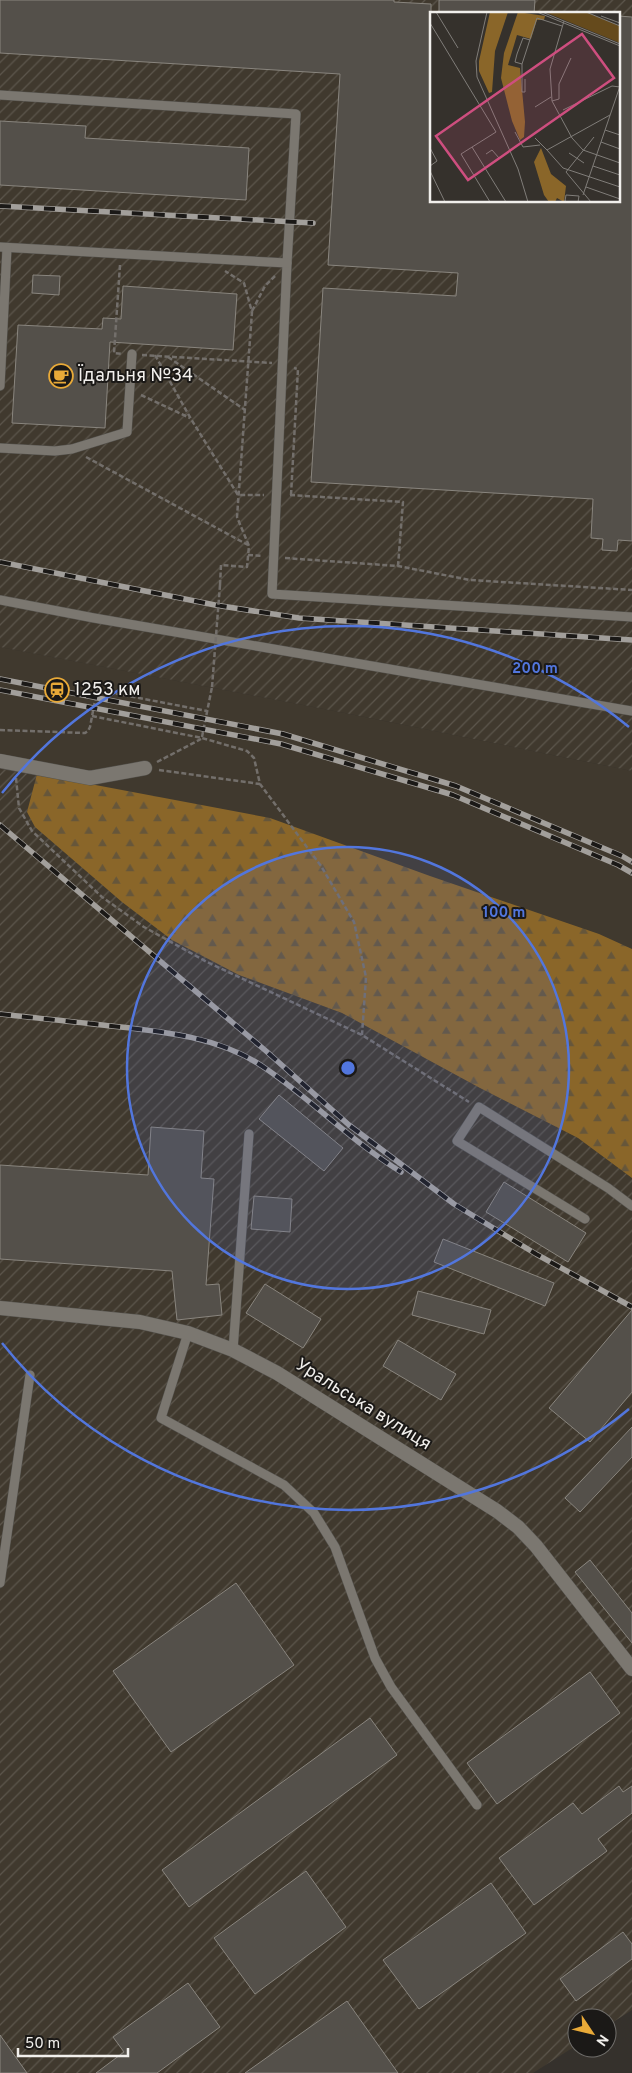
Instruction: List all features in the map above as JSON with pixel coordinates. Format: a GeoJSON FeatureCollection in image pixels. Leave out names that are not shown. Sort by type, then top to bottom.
{"type":"FeatureCollection","features":[{"type":"Feature","properties":{"kind":"street"},"geometry":{"type":"LineString","coordinates":[[7,762],[90,778],[145,768]]}},
{"type":"Feature","properties":{"kind":"street","name":"Уральська вулиця"},"geometry":{"type":"LineString","coordinates":[[0,1308],[140,1322],[188,1333],[233,1350],[285,1378],[497,1511],[518,1527],[536,1546],[632,1669]]}},
{"type":"Feature","properties":{"kind":"lane"},"geometry":{"type":"LineString","coordinates":[[0,95],[296,114],[287,263],[272,594],[632,617]]}},
{"type":"Feature","properties":{"kind":"lane"},"geometry":{"type":"LineString","coordinates":[[0,386],[4,248],[287,263]]}},
{"type":"Feature","properties":{"kind":"lane"},"geometry":{"type":"LineString","coordinates":[[0,448],[55,451],[72,449],[127,432],[132,354]]}},
{"type":"Feature","properties":{"kind":"lane"},"geometry":{"type":"LineString","coordinates":[[0,600],[632,711]]}},
{"type":"Feature","properties":{"kind":"lane"},"geometry":{"type":"LineString","coordinates":[[585,1220],[457,1141],[478,1107],[608,1188],[632,1206]]}},
{"type":"Feature","properties":{"kind":"lane"},"geometry":{"type":"LineString","coordinates":[[233,1350],[249,1134]]}},
{"type":"Feature","properties":{"kind":"lane"},"geometry":{"type":"LineString","coordinates":[[188,1333],[161,1418],[284,1485],[314,1512],[336,1547],[375,1658],[391,1688],[477,1805]]}},
{"type":"Feature","properties":{"kind":"lane"},"geometry":{"type":"LineString","coordinates":[[0,1584],[30,1375]]}},
{"type":"Feature","properties":{"kind":"path"},"geometry":{"type":"LineString","coordinates":[[120,263],[114,353],[282,364]]}},
{"type":"Feature","properties":{"kind":"path"},"geometry":{"type":"LineString","coordinates":[[252,312],[265,286],[287,263]]}},
{"type":"Feature","properties":{"kind":"path"},"geometry":{"type":"LineString","coordinates":[[202,738],[212,687],[221,565],[247,567],[249,546],[237,517],[252,312],[244,283],[223,270]]}},
{"type":"Feature","properties":{"kind":"path"},"geometry":{"type":"LineString","coordinates":[[156,355],[238,495]]}},
{"type":"Feature","properties":{"kind":"path"},"geometry":{"type":"LineString","coordinates":[[167,356],[244,410]]}},
{"type":"Feature","properties":{"kind":"path"},"geometry":{"type":"LineString","coordinates":[[298,369],[291,495],[403,502],[398,566]]}},
{"type":"Feature","properties":{"kind":"path"},"geometry":{"type":"LineString","coordinates":[[130,390],[192,419]]}},
{"type":"Feature","properties":{"kind":"path"},"geometry":{"type":"LineString","coordinates":[[72,449],[249,546]]}},
{"type":"Feature","properties":{"kind":"path"},"geometry":{"type":"LineString","coordinates":[[248,555],[398,566],[470,580],[632,590]]}},
{"type":"Feature","properties":{"kind":"path"},"geometry":{"type":"LineString","coordinates":[[0,730],[88,732],[97,690],[207,711]]}},
{"type":"Feature","properties":{"kind":"path"},"geometry":{"type":"LineString","coordinates":[[92,716],[202,738],[247,751],[254,758],[260,784],[321,866],[354,922],[366,977],[362,1035]]}},
{"type":"Feature","properties":{"kind":"path"},"geometry":{"type":"LineString","coordinates":[[145,768],[202,738]]}},
{"type":"Feature","properties":{"kind":"path"},"geometry":{"type":"LineString","coordinates":[[7,762],[24,821],[32,831],[102,897],[144,927],[208,962],[362,1035],[478,1107]]}},
{"type":"Feature","properties":{"kind":"path"},"geometry":{"type":"LineString","coordinates":[[145,768],[260,784]]}},
{"type":"Feature","properties":{"kind":"shaded area"},"geometry":{"type":"Polygon","coordinates":[[[0,0],[632,0],[632,771],[350,714],[0,647],[0,0]]]}},
{"type":"Feature","properties":{"kind":"shaded area"},"geometry":{"type":"Polygon","coordinates":[[[0,647],[350,714],[632,771],[632,1178],[578,1138],[480,1088],[342,1013],[27,812],[0,767],[0,647]]]}},
{"type":"Feature","properties":{"kind":"shaded area"},"geometry":{"type":"Polygon","coordinates":[[[0,767],[37,774],[27,812],[239,975],[342,1013],[480,1088],[578,1138],[632,1178],[632,2010],[617,2020],[617,2008],[567,2008],[567,2051],[533,2073],[0,2073],[0,767]]]}},
{"type":"Feature","properties":{"kind":"green space"},"geometry":{"type":"Polygon","coordinates":[[[37,774],[270,818],[599,934],[632,949],[632,1178],[578,1138],[480,1088],[342,1013],[239,975],[172,940],[122,902],[35,827],[27,812],[37,774]]]}},
{"type":"Feature","properties":{"kind":"building"},"geometry":{"type":"Polygon","coordinates":[[[0,0],[394,0],[394,2],[431,4],[430,202],[620,202],[620,16],[632,17],[632,541],[618,540],[617,551],[602,550],[603,539],[591,538],[593,499],[311,482],[323,288],[456,296],[458,273],[328,265],[340,74],[0,53],[0,0]]]}},
{"type":"Feature","properties":{"kind":"building"},"geometry":{"type":"Polygon","coordinates":[[[439,0],[535,0],[534,12],[439,12],[439,0]]]}},
{"type":"Feature","properties":{"kind":"building"},"geometry":{"type":"Polygon","coordinates":[[[0,121],[86,126],[85,138],[249,148],[246,200],[0,185],[0,121]]]}},
{"type":"Feature","properties":{"kind":"building"},"geometry":{"type":"Polygon","coordinates":[[[33,275],[60,276],[59,295],[32,293],[33,275]]]}},
{"type":"Feature","properties":{"kind":"building"},"geometry":{"type":"Polygon","coordinates":[[[123,286],[237,294],[233,350],[110,342],[105,428],[12,423],[18,325],[102,329],[103,318],[121,319],[123,286]]]}},
{"type":"Feature","properties":{"kind":"building"},"geometry":{"type":"Polygon","coordinates":[[[279,1095],[343,1148],[324,1171],[259,1119],[279,1095]]]}},
{"type":"Feature","properties":{"kind":"building"},"geometry":{"type":"Polygon","coordinates":[[[151,1127],[204,1131],[201,1178],[214,1179],[206,1285],[219,1284],[222,1315],[177,1320],[172,1271],[0,1259],[0,1165],[148,1175],[151,1127]]]}},
{"type":"Feature","properties":{"kind":"building"},"geometry":{"type":"Polygon","coordinates":[[[504,1182],[586,1233],[568,1262],[486,1212],[504,1182]]]}},
{"type":"Feature","properties":{"kind":"building"},"geometry":{"type":"Polygon","coordinates":[[[254,1196],[292,1199],[290,1232],[251,1229],[254,1196]]]}},
{"type":"Feature","properties":{"kind":"building"},"geometry":{"type":"Polygon","coordinates":[[[443,1239],[554,1283],[545,1306],[434,1262],[443,1239]]]}},
{"type":"Feature","properties":{"kind":"building"},"geometry":{"type":"Polygon","coordinates":[[[265,1284],[321,1319],[303,1348],[246,1313],[265,1284]]]}},
{"type":"Feature","properties":{"kind":"building"},"geometry":{"type":"Polygon","coordinates":[[[418,1291],[491,1310],[484,1334],[412,1315],[418,1291]]]}},
{"type":"Feature","properties":{"kind":"building"},"geometry":{"type":"Polygon","coordinates":[[[632,1310],[632,1392],[590,1442],[549,1408],[632,1310]]]}},
{"type":"Feature","properties":{"kind":"building"},"geometry":{"type":"Polygon","coordinates":[[[398,1340],[456,1374],[441,1400],[383,1366],[398,1340]]]}},
{"type":"Feature","properties":{"kind":"building"},"geometry":{"type":"Polygon","coordinates":[[[632,1427],[632,1457],[580,1512],[565,1498],[632,1427]]]}},
{"type":"Feature","properties":{"kind":"building"},"geometry":{"type":"Polygon","coordinates":[[[590,1560],[632,1613],[632,1643],[575,1572],[590,1560]]]}},
{"type":"Feature","properties":{"kind":"building"},"geometry":{"type":"Polygon","coordinates":[[[236,1583],[294,1665],[171,1752],[113,1671],[236,1583]]]}},
{"type":"Feature","properties":{"kind":"building"},"geometry":{"type":"Polygon","coordinates":[[[590,1672],[620,1713],[497,1804],[467,1763],[590,1672]]]}},
{"type":"Feature","properties":{"kind":"building"},"geometry":{"type":"Polygon","coordinates":[[[370,1718],[397,1755],[189,1907],[162,1870],[370,1718]]]}},
{"type":"Feature","properties":{"kind":"building"},"geometry":{"type":"Polygon","coordinates":[[[619,1786],[623,1792],[632,1786],[632,1813],[598,1839],[607,1851],[534,1905],[499,1858],[573,1803],[582,1814],[619,1786]]]}},
{"type":"Feature","properties":{"kind":"building"},"geometry":{"type":"Polygon","coordinates":[[[306,1871],[346,1927],[255,1994],[214,1938],[306,1871]]]}},
{"type":"Feature","properties":{"kind":"building"},"geometry":{"type":"Polygon","coordinates":[[[491,1883],[526,1933],[419,2009],[383,1960],[491,1883]]]}},
{"type":"Feature","properties":{"kind":"building"},"geometry":{"type":"Polygon","coordinates":[[[623,1932],[632,1944],[632,1959],[576,2001],[560,1979],[623,1932]]]}},
{"type":"Feature","properties":{"kind":"building"},"geometry":{"type":"Polygon","coordinates":[[[188,1983],[220,2027],[157,2073],[96,2073],[124,2052],[113,2037],[188,1983]]]}},
{"type":"Feature","properties":{"kind":"building"},"geometry":{"type":"Polygon","coordinates":[[[347,2001],[398,2073],[245,2073],[347,2001]]]}},
{"type":"Feature","properties":{"kind":"building"},"geometry":{"type":"Polygon","coordinates":[[[0,2035],[27,2073],[0,2073],[0,2035]]]}},
{"type":"Feature","properties":{"kind":"railway"},"geometry":{"type":"LineString","coordinates":[[0,206],[313,223]]}},
{"type":"Feature","properties":{"kind":"railway"},"geometry":{"type":"LineString","coordinates":[[0,562],[215,605],[299,618],[632,640]]}},
{"type":"Feature","properties":{"kind":"railway"},"geometry":{"type":"LineString","coordinates":[[0,679],[283,734],[456,786],[622,856],[632,862]]}},
{"type":"Feature","properties":{"kind":"railway"},"geometry":{"type":"LineString","coordinates":[[0,690],[281,744],[453,795],[618,865],[632,873]]}},
{"type":"Feature","properties":{"kind":"railway"},"geometry":{"type":"LineString","coordinates":[[0,825],[266,1051],[349,1125],[454,1204],[536,1254],[632,1307]]}},
{"type":"Feature","properties":{"kind":"railway"},"geometry":{"type":"LineString","coordinates":[[0,1014],[164,1032],[225,1047],[262,1066],[280,1078],[365,1147],[401,1172]]}},
{"type":"Feature","properties":{"kind":"place","name":"Їдальня №34"},"geometry":{"type":"Point","coordinates":[61,376]}},
{"type":"Feature","properties":{"kind":"place","name":"1253 км"},"geometry":{"type":"Point","coordinates":[57,690]}}]}
